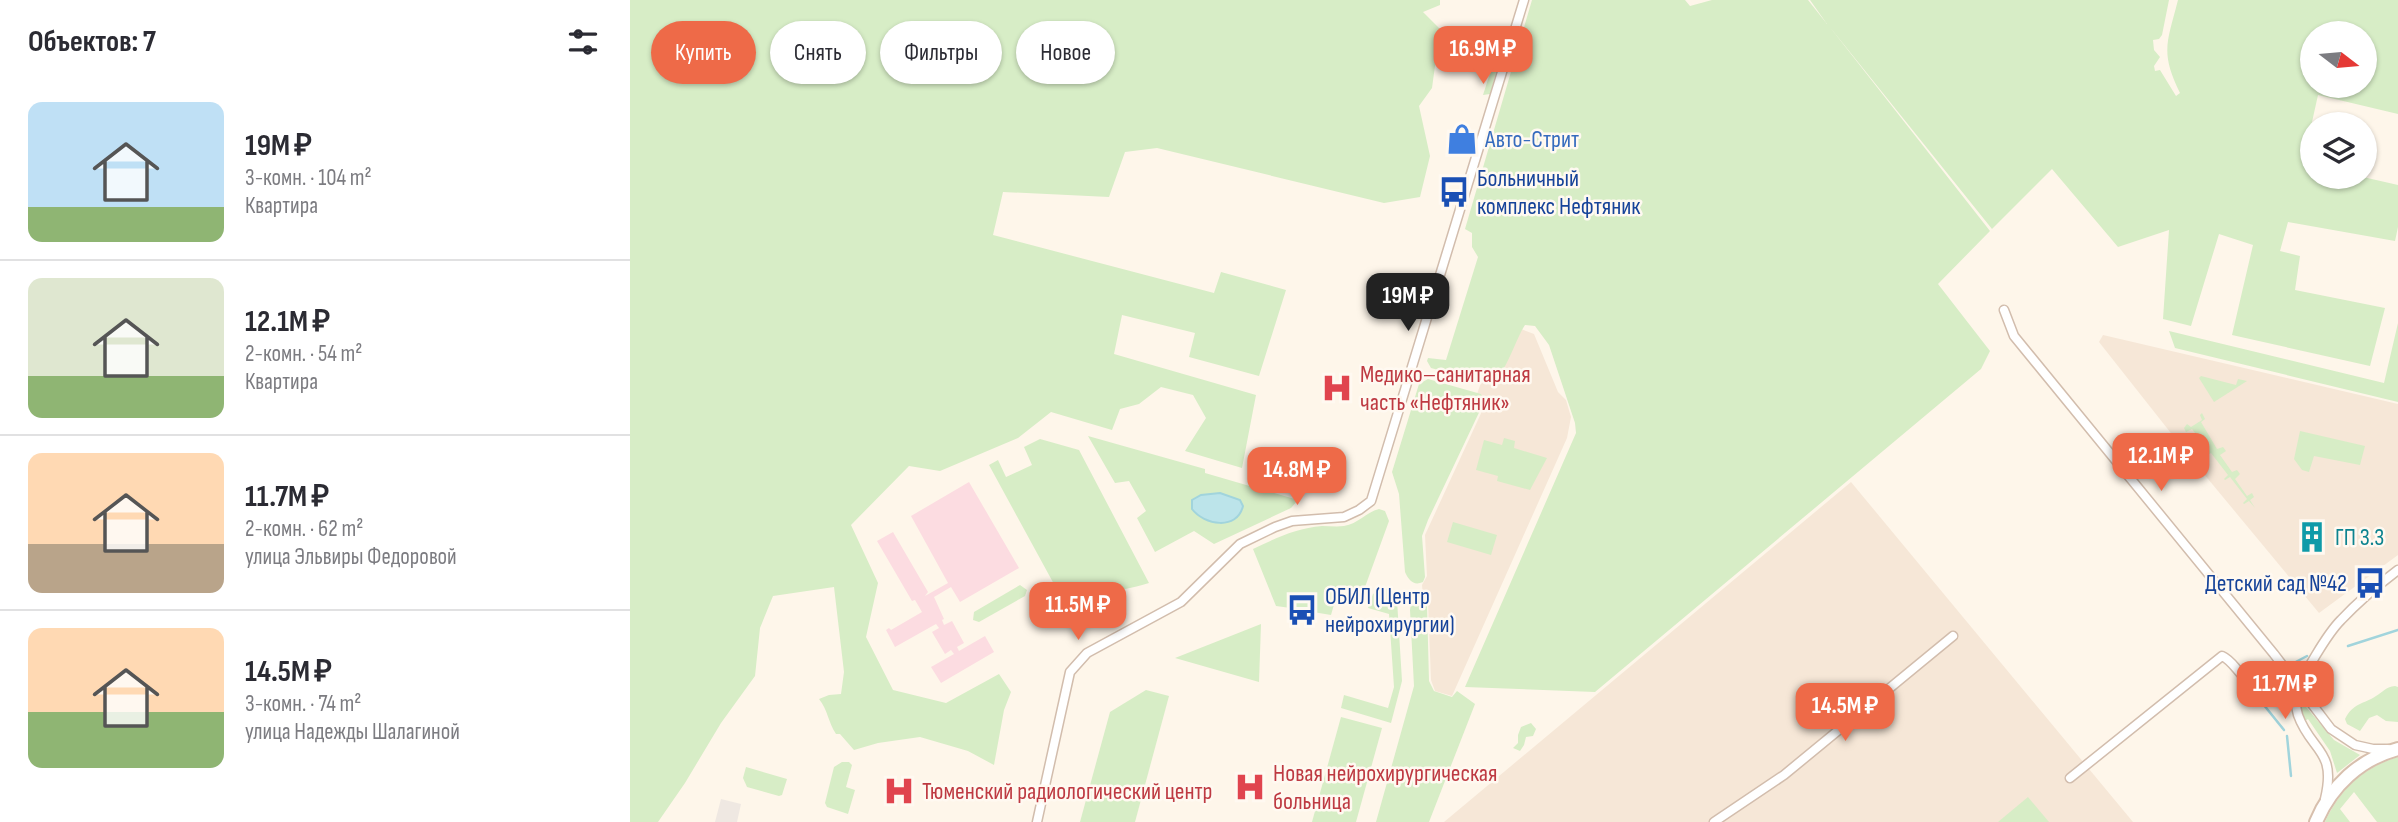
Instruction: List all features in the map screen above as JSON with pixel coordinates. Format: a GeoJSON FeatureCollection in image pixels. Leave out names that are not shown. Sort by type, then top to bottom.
{"type":"FeatureCollection","features":[{"type":"Feature","properties":{"kind":"main road"},"geometry":{"type":"LineString","coordinates":[[2316,822],[2337,787],[2354,771],[2398,748]]}},
{"type":"Feature","properties":{"kind":"street"},"geometry":{"type":"LineString","coordinates":[[1037,822],[1070,673],[1087,653],[1181,603],[1240,544],[1292,522],[1344,517],[1371,501],[1524,0]]}},
{"type":"Feature","properties":{"kind":"street"},"geometry":{"type":"LineString","coordinates":[[2004,310],[2014,336],[2331,729],[2362,748],[2398,748]]}},
{"type":"Feature","properties":{"kind":"street"},"geometry":{"type":"LineString","coordinates":[[2070,778],[2222,656],[2228,659],[2243,677],[2255,684],[2281,696],[2292,696],[2330,633],[2398,570]]}},
{"type":"Feature","properties":{"kind":"street"},"geometry":{"type":"LineString","coordinates":[[1714,822],[1784,775],[1953,636]]}},
{"type":"Feature","properties":{"kind":"street"},"geometry":{"type":"LineString","coordinates":[[2299,687],[2296,697],[2297,714],[2322,751],[2326,763],[2328,783],[2324,805]]}},
{"type":"Feature","properties":{"kind":"shaded area"},"geometry":{"type":"Polygon","coordinates":[[[1521,329],[1534,334],[1558,392],[1566,400],[1571,417],[1567,438],[1452,696],[1435,691],[1431,680],[1428,602],[1423,596],[1422,585],[1427,576],[1425,535],[1483,409],[1477,394],[1482,380],[1502,370],[1521,329]]]}},
{"type":"Feature","properties":{"kind":"shaded area"},"geometry":{"type":"Polygon","coordinates":[[[2103,335],[2398,404],[2398,555],[2319,613],[2099,342],[2103,335]]]}},
{"type":"Feature","properties":{"kind":"shaded area"},"geometry":{"type":"Polygon","coordinates":[[[969,482],[1019,568],[960,602],[951,587],[934,597],[944,625],[952,621],[964,643],[957,647],[959,651],[985,636],[994,652],[941,683],[931,667],[954,654],[951,650],[945,654],[932,632],[939,628],[936,624],[895,647],[886,630],[891,630],[922,612],[915,600],[912,601],[877,541],[893,532],[928,592],[925,596],[948,583],[911,516],[969,482]]]}},
{"type":"Feature","properties":{"kind":"shaded area"},"geometry":{"type":"Polygon","coordinates":[[[1851,482],[2133,822],[1444,822],[1851,482]]]}},
{"type":"Feature","properties":{"kind":"shaded area"},"geometry":{"type":"Polygon","coordinates":[[[721,799],[741,804],[737,822],[715,822],[721,799]]]}},
{"type":"Feature","properties":{"kind":"green space"},"geometry":{"type":"Polygon","coordinates":[[[630,0],[1440,0],[1440,5],[1423,12],[1440,29],[1432,88],[1419,106],[1430,156],[1420,197],[1384,203],[1157,148],[1125,152],[1109,197],[1003,192],[993,235],[1214,293],[1221,272],[1286,290],[1259,376],[1189,357],[1195,333],[1122,315],[1114,354],[1256,395],[1242,468],[1185,451],[1206,418],[1193,395],[1161,387],[1139,404],[1120,409],[1112,430],[1051,412],[1018,438],[940,471],[909,466],[851,525],[878,583],[866,637],[893,690],[946,703],[999,674],[1011,692],[1004,710],[994,765],[968,751],[920,737],[878,743],[854,750],[840,734],[836,734],[819,699],[841,694],[844,672],[834,587],[773,596],[760,628],[755,676],[721,723],[658,822],[630,822],[630,0]]]}},
{"type":"Feature","properties":{"kind":"green space"},"geometry":{"type":"Polygon","coordinates":[[[1532,0],[1685,0],[1690,6],[1712,0],[1808,0],[1827,24],[1810,0],[2169,0],[2162,35],[2153,40],[2154,50],[2160,57],[2154,66],[2155,71],[2160,70],[2176,96],[2180,93],[2170,67],[2167,47],[2178,0],[2398,0],[2398,114],[2331,98],[2377,98],[2377,21],[2300,21],[2300,98],[2317,98],[2314,112],[2300,112],[2300,189],[2377,189],[2377,180],[2398,185],[2398,227],[2395,241],[2288,222],[2280,251],[2300,256],[2295,290],[2385,308],[2370,366],[2232,335],[2253,245],[2219,234],[2191,326],[2163,319],[2169,230],[2118,247],[2052,169],[1992,229],[1829,26],[1990,231],[1938,284],[1990,351],[1981,369],[1595,692],[1465,687],[1576,433],[1549,345],[1535,326],[1525,325],[1505,366],[1490,384],[1431,368],[1427,361],[1428,358],[1446,360],[1478,257],[1472,247],[1472,233],[1465,229],[1532,0]]]}},
{"type":"Feature","properties":{"kind":"green space"},"geometry":{"type":"Polygon","coordinates":[[[1498,48],[1502,51],[1490,94],[1483,95],[1498,48]]]}},
{"type":"Feature","properties":{"kind":"green space"},"geometry":{"type":"Polygon","coordinates":[[[2398,323],[2398,402],[2175,348],[2169,331],[2384,383],[2398,323]]]}},
{"type":"Feature","properties":{"kind":"green space"},"geometry":{"type":"Polygon","coordinates":[[[2201,376],[2236,385],[2238,379],[2247,381],[2214,402],[2199,378],[2201,376]]]}},
{"type":"Feature","properties":{"kind":"green space"},"geometry":{"type":"Polygon","coordinates":[[[1428,379],[1481,394],[1484,402],[1428,520],[1422,536],[1425,577],[1423,582],[1414,583],[1405,572],[1399,494],[1392,472],[1419,384],[1428,379]]]}},
{"type":"Feature","properties":{"kind":"green space"},"geometry":{"type":"Polygon","coordinates":[[[2202,413],[2205,419],[2201,422],[2217,449],[2223,447],[2226,451],[2220,455],[2232,472],[2237,470],[2240,474],[2235,479],[2247,496],[2252,493],[2254,497],[2250,500],[2255,508],[2249,501],[2243,503],[2247,499],[2230,477],[2224,479],[2228,475],[2211,453],[2206,456],[2204,454],[2208,450],[2192,429],[2186,432],[2184,428],[2187,424],[2191,427],[2202,420],[2202,413]]]}},
{"type":"Feature","properties":{"kind":"green space"},"geometry":{"type":"Polygon","coordinates":[[[2300,431],[2365,446],[2360,465],[2314,456],[2309,472],[2302,470],[2294,459],[2300,431]]]}},
{"type":"Feature","properties":{"kind":"green space"},"geometry":{"type":"Polygon","coordinates":[[[1088,436],[1205,469],[1205,473],[1298,500],[1291,508],[1214,544],[1194,531],[1155,552],[1137,518],[1146,511],[1129,481],[1115,483],[1088,436]]]}},
{"type":"Feature","properties":{"kind":"green space"},"geometry":{"type":"Polygon","coordinates":[[[1504,438],[1515,441],[1514,448],[1547,458],[1530,490],[1497,481],[1498,476],[1476,470],[1484,440],[1502,445],[1504,438]]]}},
{"type":"Feature","properties":{"kind":"green space"},"geometry":{"type":"Polygon","coordinates":[[[1040,439],[1079,450],[1149,583],[1102,592],[1055,586],[989,465],[998,460],[1006,477],[1032,465],[1024,447],[1040,439]]]}},
{"type":"Feature","properties":{"kind":"green space"},"geometry":{"type":"Polygon","coordinates":[[[1379,509],[1385,511],[1389,521],[1365,587],[1357,592],[1339,587],[1331,615],[1307,611],[1307,608],[1276,606],[1253,549],[1304,529],[1349,525],[1379,509]]]}},
{"type":"Feature","properties":{"kind":"green space"},"geometry":{"type":"Polygon","coordinates":[[[1453,522],[1497,535],[1491,555],[1447,542],[1453,522]]]}},
{"type":"Feature","properties":{"kind":"green space"},"geometry":{"type":"Polygon","coordinates":[[[1020,585],[1027,590],[1025,596],[979,622],[973,620],[974,612],[1020,585]]]}},
{"type":"Feature","properties":{"kind":"green space"},"geometry":{"type":"Polygon","coordinates":[[[1383,588],[1392,590],[1397,600],[1402,681],[1391,723],[1341,708],[1344,695],[1388,708],[1394,687],[1389,614],[1368,608],[1373,594],[1383,588]]]}},
{"type":"Feature","properties":{"kind":"green space"},"geometry":{"type":"Polygon","coordinates":[[[1418,596],[1423,598],[1427,605],[1429,681],[1434,691],[1452,697],[1457,691],[1475,704],[1429,822],[1376,822],[1414,686],[1410,610],[1411,603],[1418,596]]]}},
{"type":"Feature","properties":{"kind":"green space"},"geometry":{"type":"Polygon","coordinates":[[[1261,624],[1259,682],[1175,658],[1261,624]]]}},
{"type":"Feature","properties":{"kind":"green space"},"geometry":{"type":"Polygon","coordinates":[[[2395,686],[2398,687],[2398,722],[2386,721],[2377,715],[2369,718],[2360,731],[2347,724],[2345,719],[2355,707],[2395,686]]]}},
{"type":"Feature","properties":{"kind":"green space"},"geometry":{"type":"Polygon","coordinates":[[[1146,690],[1169,696],[1135,822],[1080,822],[1110,712],[1146,690]]]}},
{"type":"Feature","properties":{"kind":"green space"},"geometry":{"type":"Polygon","coordinates":[[[2301,701],[2334,740],[2360,755],[2337,773],[2330,751],[2308,719],[2304,722],[2301,701]]]}},
{"type":"Feature","properties":{"kind":"green space"},"geometry":{"type":"Polygon","coordinates":[[[1341,717],[1382,728],[1356,822],[1312,822],[1341,717]]]}},
{"type":"Feature","properties":{"kind":"green space"},"geometry":{"type":"Polygon","coordinates":[[[1531,723],[1536,729],[1533,736],[1526,737],[1520,751],[1513,748],[1518,743],[1521,727],[1531,723]]]}},
{"type":"Feature","properties":{"kind":"green space"},"geometry":{"type":"Polygon","coordinates":[[[2398,757],[2398,822],[2377,822],[2354,792],[2340,809],[2350,822],[2325,822],[2338,799],[2354,781],[2374,767],[2398,757]]]}},
{"type":"Feature","properties":{"kind":"green space"},"geometry":{"type":"Polygon","coordinates":[[[842,762],[852,765],[846,787],[855,790],[848,814],[827,807],[825,803],[834,767],[842,762]]]}},
{"type":"Feature","properties":{"kind":"green space"},"geometry":{"type":"Polygon","coordinates":[[[746,767],[787,779],[782,795],[747,787],[743,778],[746,767]]]}},
{"type":"Feature","properties":{"kind":"green space"},"geometry":{"type":"Polygon","coordinates":[[[2028,797],[2049,822],[1998,822],[2028,797]]]}},
{"type":"Feature","properties":{"kind":"water"},"geometry":{"type":"Polygon","coordinates":[[[1220,493],[1240,500],[1243,506],[1234,519],[1212,522],[1192,509],[1192,500],[1201,495],[1220,493]]]}},
{"type":"Feature","properties":{"kind":"waterway"},"geometry":{"type":"LineString","coordinates":[[2348,646],[2398,630]]}},
{"type":"Feature","properties":{"kind":"waterway"},"geometry":{"type":"LineString","coordinates":[[2290,665],[2307,656]]}},
{"type":"Feature","properties":{"kind":"waterway"},"geometry":{"type":"LineString","coordinates":[[2255,694],[2284,730]]}},
{"type":"Feature","properties":{"kind":"waterway"},"geometry":{"type":"LineString","coordinates":[[2287,736],[2291,776]]}},
{"type":"Feature","properties":{"kind":"place","name":"Авто-Стрит"},"geometry":{"type":"Point","coordinates":[1462,139]}},
{"type":"Feature","properties":{"kind":"place","name":"Больничный комплекс Нефтяник"},"geometry":{"type":"Point","coordinates":[1454,192]}},
{"type":"Feature","properties":{"kind":"place","name":"Медико–санитарная часть «Нефтяник»"},"geometry":{"type":"Point","coordinates":[1337,388]}},
{"type":"Feature","properties":{"kind":"place","name":"ГП 3.3"},"geometry":{"type":"Point","coordinates":[2312,537]}},
{"type":"Feature","properties":{"kind":"place","name":"Детский сад №42"},"geometry":{"type":"Point","coordinates":[2370,583]}},
{"type":"Feature","properties":{"kind":"place","name":"ОБИЛ (Центр нейрохирургии)"},"geometry":{"type":"Point","coordinates":[1302,610]}},
{"type":"Feature","properties":{"kind":"place","name":"Новая нейрохирургическая больница"},"geometry":{"type":"Point","coordinates":[1250,787]}},
{"type":"Feature","properties":{"kind":"place","name":"Тюменский радиологический центр"},"geometry":{"type":"Point","coordinates":[899,791]}}]}
